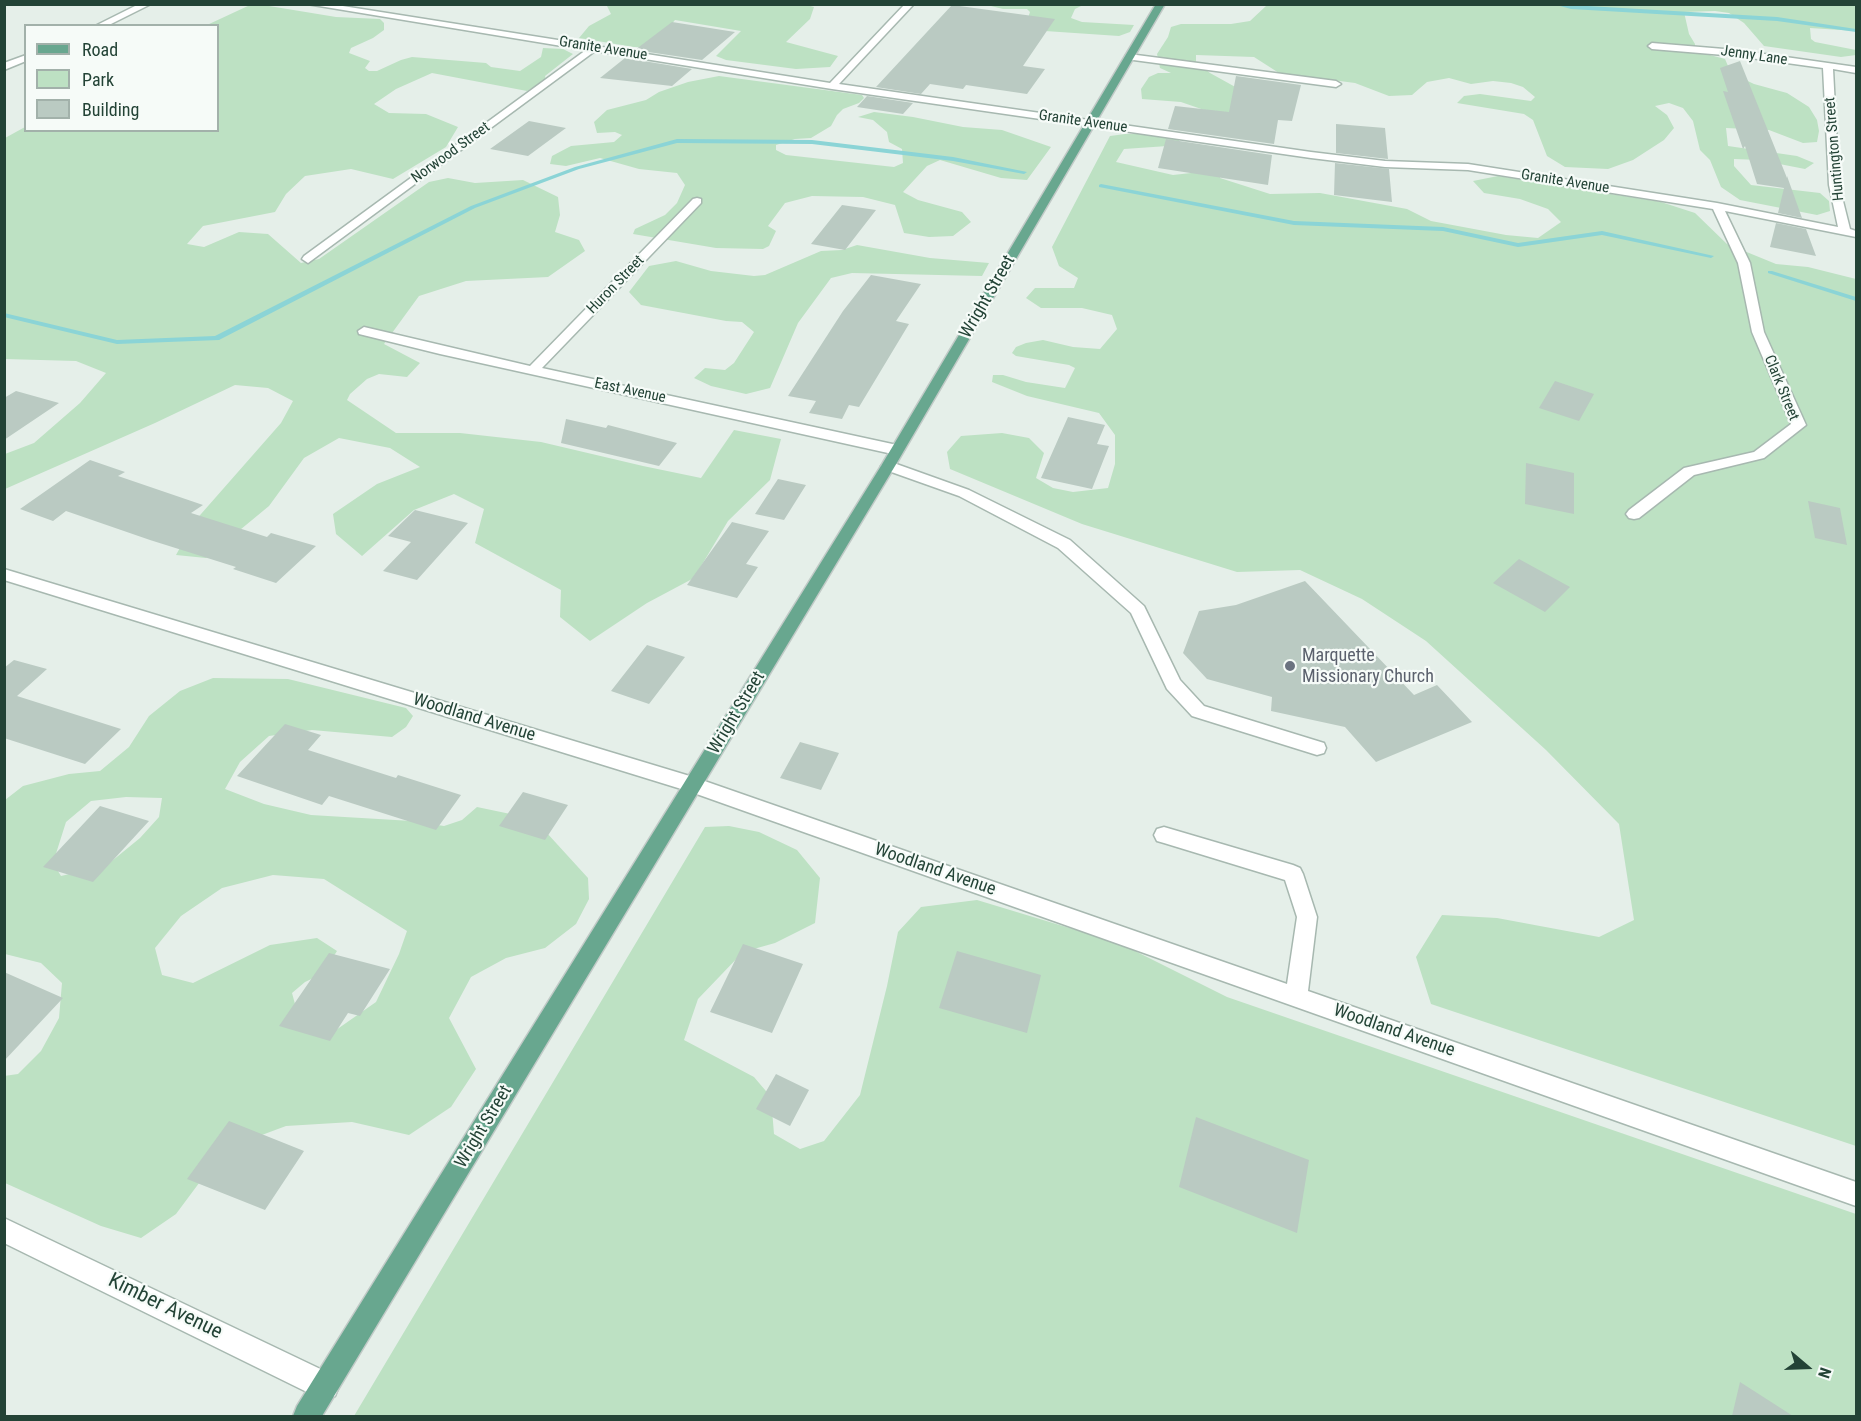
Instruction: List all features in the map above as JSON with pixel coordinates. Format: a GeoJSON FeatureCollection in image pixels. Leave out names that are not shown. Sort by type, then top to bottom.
{"type":"FeatureCollection","features":[{"type":"Feature","properties":{"kind":"main road","name":"Wright Street"},"geometry":{"type":"LineString","coordinates":[[307,1416],[892,458],[1161,4]]}},
{"type":"Feature","properties":{"kind":"street"},"geometry":{"type":"LineString","coordinates":[[103,24],[147,4]]}},
{"type":"Feature","properties":{"kind":"street","name":"Granite Avenue"},"geometry":{"type":"LineString","coordinates":[[311,4],[832,86],[1089,123],[1374,163],[1468,167],[1717,206],[1857,234]]}},
{"type":"Feature","properties":{"kind":"street"},"geometry":{"type":"LineString","coordinates":[[832,86],[910,4]]}},
{"type":"Feature","properties":{"kind":"street"},"geometry":{"type":"LineString","coordinates":[[380,16],[398,6]]}},
{"type":"Feature","properties":{"kind":"street","name":"Jenny Lane"},"geometry":{"type":"LineString","coordinates":[[1652,46],[1736,53],[1857,70]]}},
{"type":"Feature","properties":{"kind":"street","name":"Norwood Street"},"geometry":{"type":"LineString","coordinates":[[308,259],[594,48]]}},
{"type":"Feature","properties":{"kind":"street"},"geometry":{"type":"LineString","coordinates":[[1129,57],[1336,84]]}},
{"type":"Feature","properties":{"kind":"street"},"geometry":{"type":"LineString","coordinates":[[4,67],[24,59]]}},
{"type":"Feature","properties":{"kind":"street","name":"Huntington Street"},"geometry":{"type":"LineString","coordinates":[[1828,67],[1834,184],[1845,231]]}},
{"type":"Feature","properties":{"kind":"street","name":"Huron Street"},"geometry":{"type":"LineString","coordinates":[[534,369],[697,201]]}},
{"type":"Feature","properties":{"kind":"street","name":"Clark Street"},"geometry":{"type":"LineString","coordinates":[[1634,514],[1689,471],[1759,455],[1799,425],[1758,332],[1744,263],[1717,206]]}},
{"type":"Feature","properties":{"kind":"street","name":"East Avenue"},"geometry":{"type":"LineString","coordinates":[[364,331],[440,350],[534,369],[892,458],[1064,544],[1138,610],[1173,684],[1198,711],[1317,748]]}},
{"type":"Feature","properties":{"kind":"street","name":"Woodland Avenue"},"geometry":{"type":"LineString","coordinates":[[4,574],[693,785],[1857,1194]]}},
{"type":"Feature","properties":{"kind":"street"},"geometry":{"type":"LineString","coordinates":[[1164,835],[1293,874],[1307,917],[1296,997]]}},
{"type":"Feature","properties":{"kind":"street","name":"Kimber Avenue"},"geometry":{"type":"LineString","coordinates":[[4,1230],[325,1386]]}},
{"type":"Feature","properties":{"kind":"green space"},"geometry":{"type":"Polygon","coordinates":[[[250,5],[336,17],[380,19],[384,23],[384,30],[351,48],[349,53],[370,61],[365,68],[369,71],[377,71],[412,57],[486,63],[491,67],[520,71],[541,57],[543,48],[563,49],[573,54],[545,76],[546,80],[527,91],[432,73],[396,89],[374,104],[389,113],[426,114],[458,127],[446,147],[393,179],[351,169],[305,176],[286,194],[275,212],[203,226],[187,244],[204,247],[239,232],[268,234],[301,263],[319,259],[429,182],[448,178],[475,183],[523,180],[558,197],[560,215],[555,232],[579,240],[585,251],[548,277],[466,281],[419,296],[384,344],[420,363],[407,377],[379,374],[367,379],[350,394],[347,400],[396,433],[460,433],[541,442],[701,478],[734,430],[781,439],[770,480],[728,521],[694,578],[647,603],[590,641],[560,617],[561,590],[475,543],[484,509],[454,494],[414,510],[362,556],[336,534],[333,514],[377,484],[420,467],[390,448],[339,438],[304,458],[269,506],[206,558],[176,555],[194,522],[281,423],[293,401],[268,388],[235,385],[5,489],[5,454],[34,443],[80,403],[106,373],[76,361],[5,359],[5,138],[24,128],[24,132],[219,132],[219,24],[209,24],[250,5]]]}},
{"type":"Feature","properties":{"kind":"green space"},"geometry":{"type":"Polygon","coordinates":[[[572,5],[807,5],[814,7],[810,19],[786,42],[838,56],[830,67],[796,69],[726,60],[716,56],[741,31],[675,20],[664,33],[665,47],[634,47],[579,38],[589,26],[611,14],[607,6],[572,5]]]}},
{"type":"Feature","properties":{"kind":"green space"},"geometry":{"type":"Polygon","coordinates":[[[987,5],[1083,5],[1075,9],[1071,18],[1082,22],[1134,25],[1130,32],[1119,36],[1045,31],[1028,18],[1030,12],[1027,9],[1003,9],[987,5]]]}},
{"type":"Feature","properties":{"kind":"green space"},"geometry":{"type":"Polygon","coordinates":[[[1856,5],[1856,31],[1810,28],[1811,39],[1815,42],[1856,50],[1856,55],[1841,57],[1764,46],[1744,23],[1729,13],[1684,12],[1689,34],[1695,44],[1695,51],[1725,59],[1731,73],[1754,84],[1787,93],[1809,107],[1817,120],[1819,131],[1817,142],[1803,143],[1769,130],[1726,128],[1728,146],[1797,156],[1814,163],[1805,169],[1759,160],[1734,159],[1734,166],[1751,185],[1820,193],[1829,201],[1830,211],[1817,215],[1740,200],[1721,187],[1710,160],[1700,150],[1693,121],[1683,108],[1669,103],[1655,106],[1667,115],[1674,128],[1664,140],[1633,160],[1608,169],[1565,167],[1547,156],[1533,120],[1524,114],[1457,103],[1464,96],[1480,94],[1531,101],[1535,97],[1523,87],[1511,83],[1493,81],[1471,84],[1449,78],[1427,82],[1412,95],[1389,96],[1355,83],[1279,73],[1254,57],[1196,55],[1196,62],[1210,73],[1248,94],[1224,126],[1207,111],[1181,102],[1142,99],[1141,89],[1149,77],[1158,73],[1171,73],[1160,68],[1157,54],[1168,37],[1171,27],[1181,24],[1231,24],[1250,21],[1266,6],[1856,5]]]}},
{"type":"Feature","properties":{"kind":"green space"},"geometry":{"type":"Polygon","coordinates":[[[719,76],[862,95],[864,98],[859,103],[843,109],[831,126],[811,138],[795,139],[776,145],[776,150],[786,155],[894,167],[903,163],[902,149],[889,142],[887,132],[873,120],[858,117],[874,112],[963,127],[1002,130],[1051,147],[1027,180],[1001,178],[940,160],[927,166],[903,192],[918,200],[962,212],[971,222],[953,236],[929,237],[904,233],[895,205],[863,197],[812,196],[785,203],[768,226],[776,231],[769,246],[763,249],[716,248],[633,234],[635,229],[665,215],[677,203],[685,185],[677,173],[639,169],[600,158],[566,166],[550,164],[552,156],[571,146],[614,142],[622,135],[615,132],[597,133],[594,122],[607,110],[646,100],[659,92],[688,82],[719,76]]]}},
{"type":"Feature","properties":{"kind":"green space"},"geometry":{"type":"Polygon","coordinates":[[[1148,134],[1178,139],[1182,145],[1124,149],[1116,162],[1173,175],[1191,173],[1196,162],[1222,169],[1220,178],[1270,194],[1320,193],[1407,209],[1431,221],[1506,235],[1538,238],[1561,222],[1548,209],[1520,199],[1484,193],[1473,181],[1498,176],[1661,202],[1695,213],[1727,244],[1776,264],[1808,267],[1856,279],[1856,1146],[1431,1004],[1416,957],[1442,915],[1497,918],[1599,937],[1634,920],[1619,824],[1546,750],[1426,641],[1362,599],[1300,570],[1237,572],[1082,524],[950,469],[947,452],[961,436],[1002,433],[1029,438],[1044,453],[1036,478],[1053,488],[1073,492],[1108,488],[1115,464],[1115,435],[1099,413],[1027,396],[992,382],[993,375],[1003,375],[1026,382],[1065,388],[1075,368],[1016,356],[1012,353],[1016,347],[1043,340],[1073,347],[1100,349],[1117,329],[1112,315],[1082,308],[1041,308],[1026,298],[1035,288],[1074,288],[1078,278],[1059,266],[1052,247],[1110,136],[1148,134]]]}},
{"type":"Feature","properties":{"kind":"green space"},"geometry":{"type":"Polygon","coordinates":[[[857,245],[930,258],[989,263],[982,276],[852,273],[831,278],[798,323],[770,388],[746,394],[711,386],[694,378],[705,368],[725,370],[734,363],[754,332],[742,322],[641,305],[629,292],[649,266],[676,261],[711,271],[754,276],[765,275],[821,251],[842,250],[857,245]]]}},
{"type":"Feature","properties":{"kind":"green space"},"geometry":{"type":"Polygon","coordinates":[[[213,678],[288,679],[406,708],[413,716],[406,727],[392,737],[312,730],[269,736],[240,762],[225,789],[264,804],[311,815],[412,821],[444,826],[462,820],[477,807],[520,816],[546,832],[588,878],[589,899],[576,924],[545,948],[506,958],[471,977],[449,1018],[476,1069],[451,1107],[409,1135],[352,1122],[286,1126],[243,1142],[208,1171],[176,1214],[141,1238],[101,1226],[5,1183],[4,1076],[18,1074],[41,1051],[59,1018],[62,983],[41,963],[5,954],[5,800],[23,786],[69,774],[100,771],[129,747],[149,716],[180,691],[213,678]],[[126,797],[91,801],[66,822],[53,863],[61,876],[107,865],[140,838],[159,817],[162,798],[126,797]],[[273,875],[222,888],[181,916],[155,948],[162,975],[193,983],[270,945],[317,938],[337,951],[322,974],[305,982],[292,993],[298,1015],[336,1030],[376,1002],[399,954],[407,931],[324,879],[273,875]]]}},
{"type":"Feature","properties":{"kind":"green space"},"geometry":{"type":"Polygon","coordinates":[[[729,826],[759,832],[797,850],[820,878],[815,923],[775,943],[743,952],[698,999],[684,1040],[754,1077],[771,1097],[774,1134],[800,1149],[824,1141],[860,1095],[898,932],[921,907],[977,900],[1119,943],[1227,997],[1856,1214],[1856,1416],[354,1416],[705,827],[729,826]]]}},
{"type":"Feature","properties":{"kind":"building"},"geometry":{"type":"Polygon","coordinates":[[[952,5],[1055,19],[1023,66],[1045,69],[1027,94],[966,85],[963,89],[930,84],[921,94],[876,87],[952,5]]]}},
{"type":"Feature","properties":{"kind":"building"},"geometry":{"type":"Polygon","coordinates":[[[672,22],[735,32],[702,60],[635,50],[672,22]]]}},
{"type":"Feature","properties":{"kind":"building"},"geometry":{"type":"Polygon","coordinates":[[[625,58],[692,69],[672,86],[600,78],[625,58]]]}},
{"type":"Feature","properties":{"kind":"building"},"geometry":{"type":"Polygon","coordinates":[[[1740,61],[1802,218],[1778,213],[1784,188],[1757,184],[1745,146],[1743,149],[1723,91],[1728,92],[1720,68],[1740,61]]]}},
{"type":"Feature","properties":{"kind":"building"},"geometry":{"type":"Polygon","coordinates":[[[1236,76],[1301,85],[1292,121],[1278,120],[1274,144],[1168,129],[1175,106],[1229,112],[1236,76]]]}},
{"type":"Feature","properties":{"kind":"building"},"geometry":{"type":"Polygon","coordinates":[[[867,96],[913,103],[903,114],[857,107],[867,96]]]}},
{"type":"Feature","properties":{"kind":"building"},"geometry":{"type":"Polygon","coordinates":[[[529,121],[566,128],[528,156],[490,149],[529,121]]]}},
{"type":"Feature","properties":{"kind":"building"},"geometry":{"type":"Polygon","coordinates":[[[1336,124],[1385,128],[1388,159],[1336,153],[1336,124]]]}},
{"type":"Feature","properties":{"kind":"building"},"geometry":{"type":"Polygon","coordinates":[[[1166,139],[1272,155],[1268,185],[1158,168],[1166,139]]]}},
{"type":"Feature","properties":{"kind":"building"},"geometry":{"type":"Polygon","coordinates":[[[1335,163],[1389,169],[1392,202],[1334,195],[1335,163]]]}},
{"type":"Feature","properties":{"kind":"building"},"geometry":{"type":"Polygon","coordinates":[[[842,205],[876,210],[845,250],[811,244],[842,205]]]}},
{"type":"Feature","properties":{"kind":"building"},"geometry":{"type":"Polygon","coordinates":[[[1776,223],[1806,229],[1816,256],[1770,247],[1776,223]]]}},
{"type":"Feature","properties":{"kind":"building"},"geometry":{"type":"Polygon","coordinates":[[[871,275],[921,284],[896,321],[909,324],[859,407],[849,405],[842,419],[809,413],[816,401],[788,396],[843,311],[871,275]]]}},
{"type":"Feature","properties":{"kind":"building"},"geometry":{"type":"Polygon","coordinates":[[[1555,381],[1594,394],[1579,421],[1539,408],[1555,381]]]}},
{"type":"Feature","properties":{"kind":"building"},"geometry":{"type":"Polygon","coordinates":[[[16,391],[59,403],[4,440],[4,398],[16,391]]]}},
{"type":"Feature","properties":{"kind":"building"},"geometry":{"type":"Polygon","coordinates":[[[1068,417],[1105,425],[1097,444],[1109,446],[1092,489],[1041,478],[1068,417]]]}},
{"type":"Feature","properties":{"kind":"building"},"geometry":{"type":"Polygon","coordinates":[[[566,419],[606,428],[608,425],[677,443],[659,466],[561,443],[566,419]]]}},
{"type":"Feature","properties":{"kind":"building"},"geometry":{"type":"Polygon","coordinates":[[[90,460],[125,472],[118,476],[203,505],[191,513],[267,537],[271,533],[316,546],[276,583],[233,569],[236,567],[66,511],[53,521],[20,509],[90,460]]]}},
{"type":"Feature","properties":{"kind":"building"},"geometry":{"type":"Polygon","coordinates":[[[1526,463],[1574,473],[1574,514],[1525,504],[1526,463]]]}},
{"type":"Feature","properties":{"kind":"building"},"geometry":{"type":"Polygon","coordinates":[[[778,479],[806,485],[784,520],[755,514],[778,479]]]}},
{"type":"Feature","properties":{"kind":"building"},"geometry":{"type":"Polygon","coordinates":[[[1808,501],[1840,508],[1847,545],[1815,538],[1808,501]]]}},
{"type":"Feature","properties":{"kind":"building"},"geometry":{"type":"Polygon","coordinates":[[[415,510],[468,523],[417,580],[383,571],[411,542],[388,536],[415,510]]]}},
{"type":"Feature","properties":{"kind":"building"},"geometry":{"type":"Polygon","coordinates":[[[732,522],[769,531],[746,564],[758,567],[737,598],[687,585],[732,522]]]}},
{"type":"Feature","properties":{"kind":"building"},"geometry":{"type":"Polygon","coordinates":[[[1519,559],[1570,587],[1545,612],[1493,583],[1519,559]]]}},
{"type":"Feature","properties":{"kind":"building","name":"Marquette Missionary Church"},"geometry":{"type":"Polygon","coordinates":[[[1305,581],[1414,695],[1437,685],[1472,722],[1376,762],[1345,727],[1271,711],[1272,697],[1207,679],[1183,653],[1199,611],[1236,605],[1305,581]]]}},
{"type":"Feature","properties":{"kind":"building"},"geometry":{"type":"Polygon","coordinates":[[[647,645],[685,657],[649,704],[611,691],[647,645]]]}},
{"type":"Feature","properties":{"kind":"building"},"geometry":{"type":"Polygon","coordinates":[[[14,660],[47,669],[17,696],[121,729],[85,764],[4,738],[4,668],[14,660]]]}},
{"type":"Feature","properties":{"kind":"building"},"geometry":{"type":"Polygon","coordinates":[[[285,724],[321,735],[308,750],[396,778],[398,775],[461,795],[436,830],[329,796],[322,805],[237,776],[285,724]]]}},
{"type":"Feature","properties":{"kind":"building"},"geometry":{"type":"Polygon","coordinates":[[[800,742],[839,753],[821,790],[780,778],[800,742]]]}},
{"type":"Feature","properties":{"kind":"building"},"geometry":{"type":"Polygon","coordinates":[[[523,792],[568,805],[545,840],[499,826],[523,792]]]}},
{"type":"Feature","properties":{"kind":"building"},"geometry":{"type":"Polygon","coordinates":[[[100,806],[149,821],[93,882],[43,867],[100,806]]]}},
{"type":"Feature","properties":{"kind":"building"},"geometry":{"type":"Polygon","coordinates":[[[743,944],[803,964],[772,1033],[710,1012],[743,944]]]}},
{"type":"Feature","properties":{"kind":"building"},"geometry":{"type":"Polygon","coordinates":[[[957,951],[1041,975],[1027,1033],[939,1008],[957,951]]]}},
{"type":"Feature","properties":{"kind":"building"},"geometry":{"type":"Polygon","coordinates":[[[329,953],[390,969],[360,1016],[348,1013],[330,1041],[279,1026],[329,953]]]}},
{"type":"Feature","properties":{"kind":"building"},"geometry":{"type":"Polygon","coordinates":[[[4,972],[63,998],[4,1061],[4,972]]]}},
{"type":"Feature","properties":{"kind":"building"},"geometry":{"type":"Polygon","coordinates":[[[776,1074],[809,1090],[790,1126],[756,1109],[776,1074]]]}},
{"type":"Feature","properties":{"kind":"building"},"geometry":{"type":"Polygon","coordinates":[[[1196,1117],[1309,1160],[1297,1233],[1179,1187],[1196,1117]]]}},
{"type":"Feature","properties":{"kind":"building"},"geometry":{"type":"Polygon","coordinates":[[[229,1121],[304,1151],[265,1210],[187,1179],[229,1121]]]}},
{"type":"Feature","properties":{"kind":"building"},"geometry":{"type":"Polygon","coordinates":[[[1740,1382],[1793,1416],[1732,1416],[1740,1382]]]}},
{"type":"Feature","properties":{"kind":"waterway"},"geometry":{"type":"LineString","coordinates":[[1555,4],[1571,8],[1777,19],[1856,31]]}},
{"type":"Feature","properties":{"kind":"waterway"},"geometry":{"type":"LineString","coordinates":[[4,315],[117,342],[216,338],[473,207],[577,168],[677,141],[812,142],[953,159],[1024,172]]}},
{"type":"Feature","properties":{"kind":"waterway"},"geometry":{"type":"LineString","coordinates":[[1101,186],[1294,223],[1443,229],[1518,245],[1602,233],[1711,256]]}},
{"type":"Feature","properties":{"kind":"waterway"},"geometry":{"type":"LineString","coordinates":[[1770,272],[1856,299]]}},
{"type":"Feature","properties":{"kind":"place","name":"Marquette Missionary Church"},"geometry":{"type":"Point","coordinates":[1290,666]}}]}
